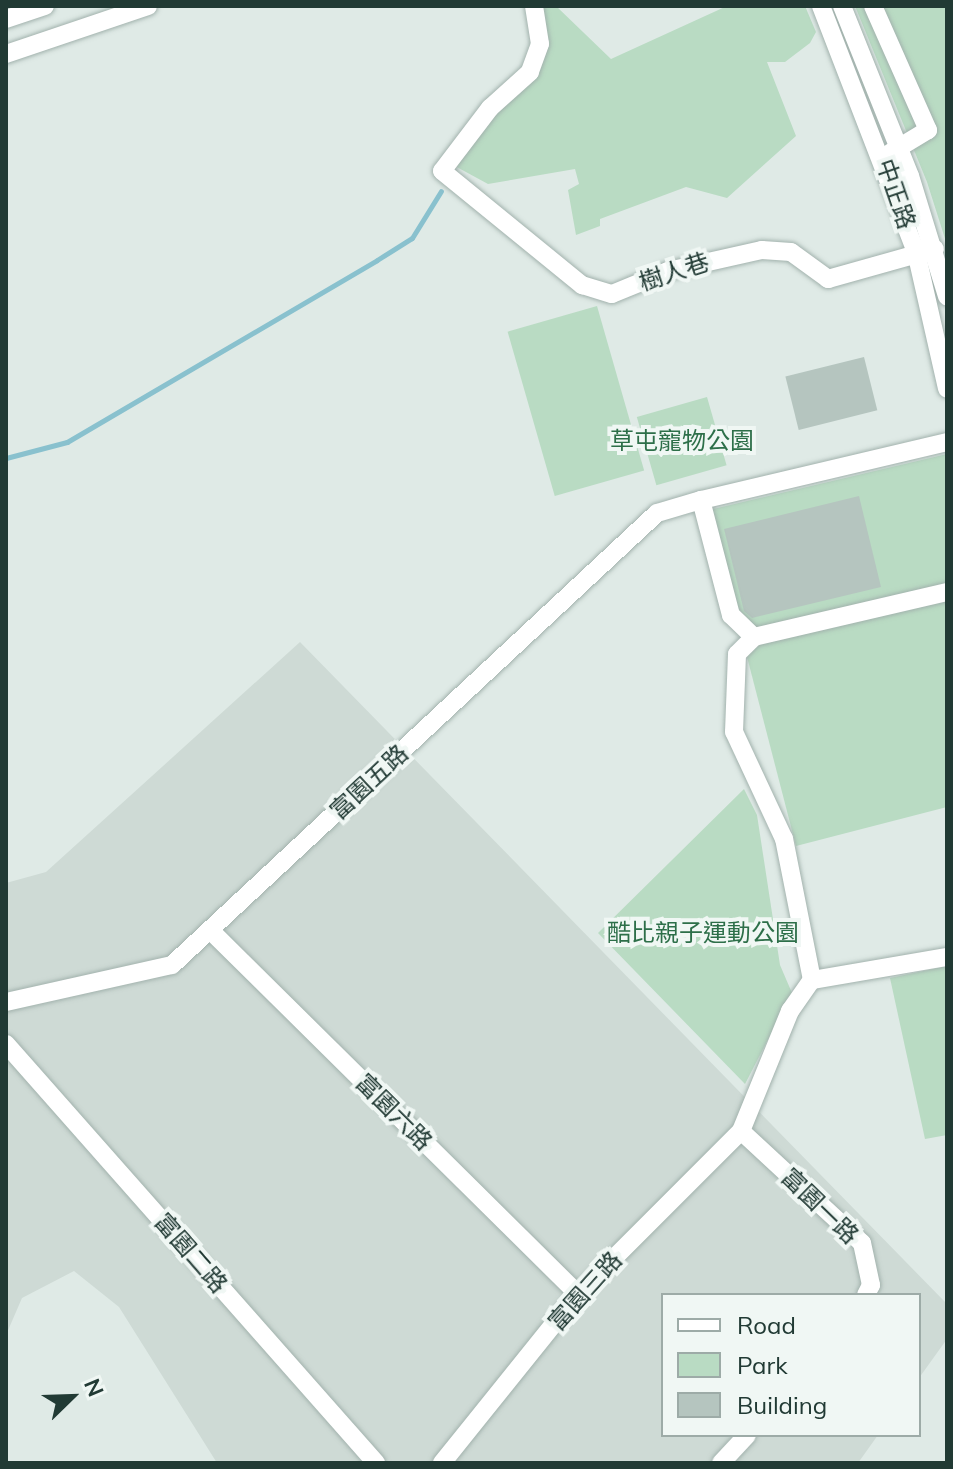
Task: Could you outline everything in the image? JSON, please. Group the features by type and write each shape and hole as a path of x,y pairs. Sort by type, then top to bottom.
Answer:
{"street":[{"path":"6,19 45,6"},
{"path":"6,54 148,6"},
{"name":"樹人巷","path":"534,6 540,44 530,72 490,108 442,171 582,285 612,294 668,271 762,250 791,252 828,279 935,249"},
{"name":"中正路","path":"821,6 935,249 947,296"},
{"name":"中正路","path":"842,6 892,152 947,389"},
{"path":"873,6 928,130 892,152"},
{"name":"富園五路","path":"6,1002 172,965 657,513 947,442"},
{"path":"701,500 731,615 754,637"},
{"path":"812,980 784,839 734,732 737,654 754,637 947,592"},
{"name":"富園六路","path":"210,930 578,1294"},
{"path":"741,1131 790,1011 812,980 947,957"},
{"name":"富園二路","path":"6,1044 376,1463"},
{"name":"富園三路","path":"442,1463 578,1294 741,1131"},
{"name":"富園一路","path":"741,1131 862,1243 871,1285 867,1293"},
{"path":"721,1463 745,1437"}],"shaded area":[{"path":"300,642 947,1304 947,1339 921,1375 921,1293 661,1293 661,1437 877,1437 858,1463 217,1463 119,1307 74,1271 22,1298 6,1335 6,883 46,872"}],"green space":[{"path":"535,6 556,6 611,59 727,6 805,6 816,32 810,43 785,62 767,62 796,136 727,198 686,187 600,219 600,226 576,235 568,190 579,184 575,169 488,184 453,165 529,66"},
{"path":"855,6 947,6 947,245 927,182"},
{"path":"597,306 644,470 555,496 508,332"},
{"name":"草屯寵物公園","path":"707,397 727,465 656,485 637,417"},
{"path":"947,454 947,807 796,846 709,510"},
{"name":"酷比親子運動公園","path":"744,789 757,815 780,965 792,993 745,1084 598,933"},
{"path":"947,966 947,1135 925,1139 890,978"}],"building":[{"path":"864,357 877,410 799,430 785,377"},
{"path":"859,496 881,587 752,618 744,611 724,529"}],"waterway":[{"path":"6,458 67,442 377,260 412,238 441,191"}]}
